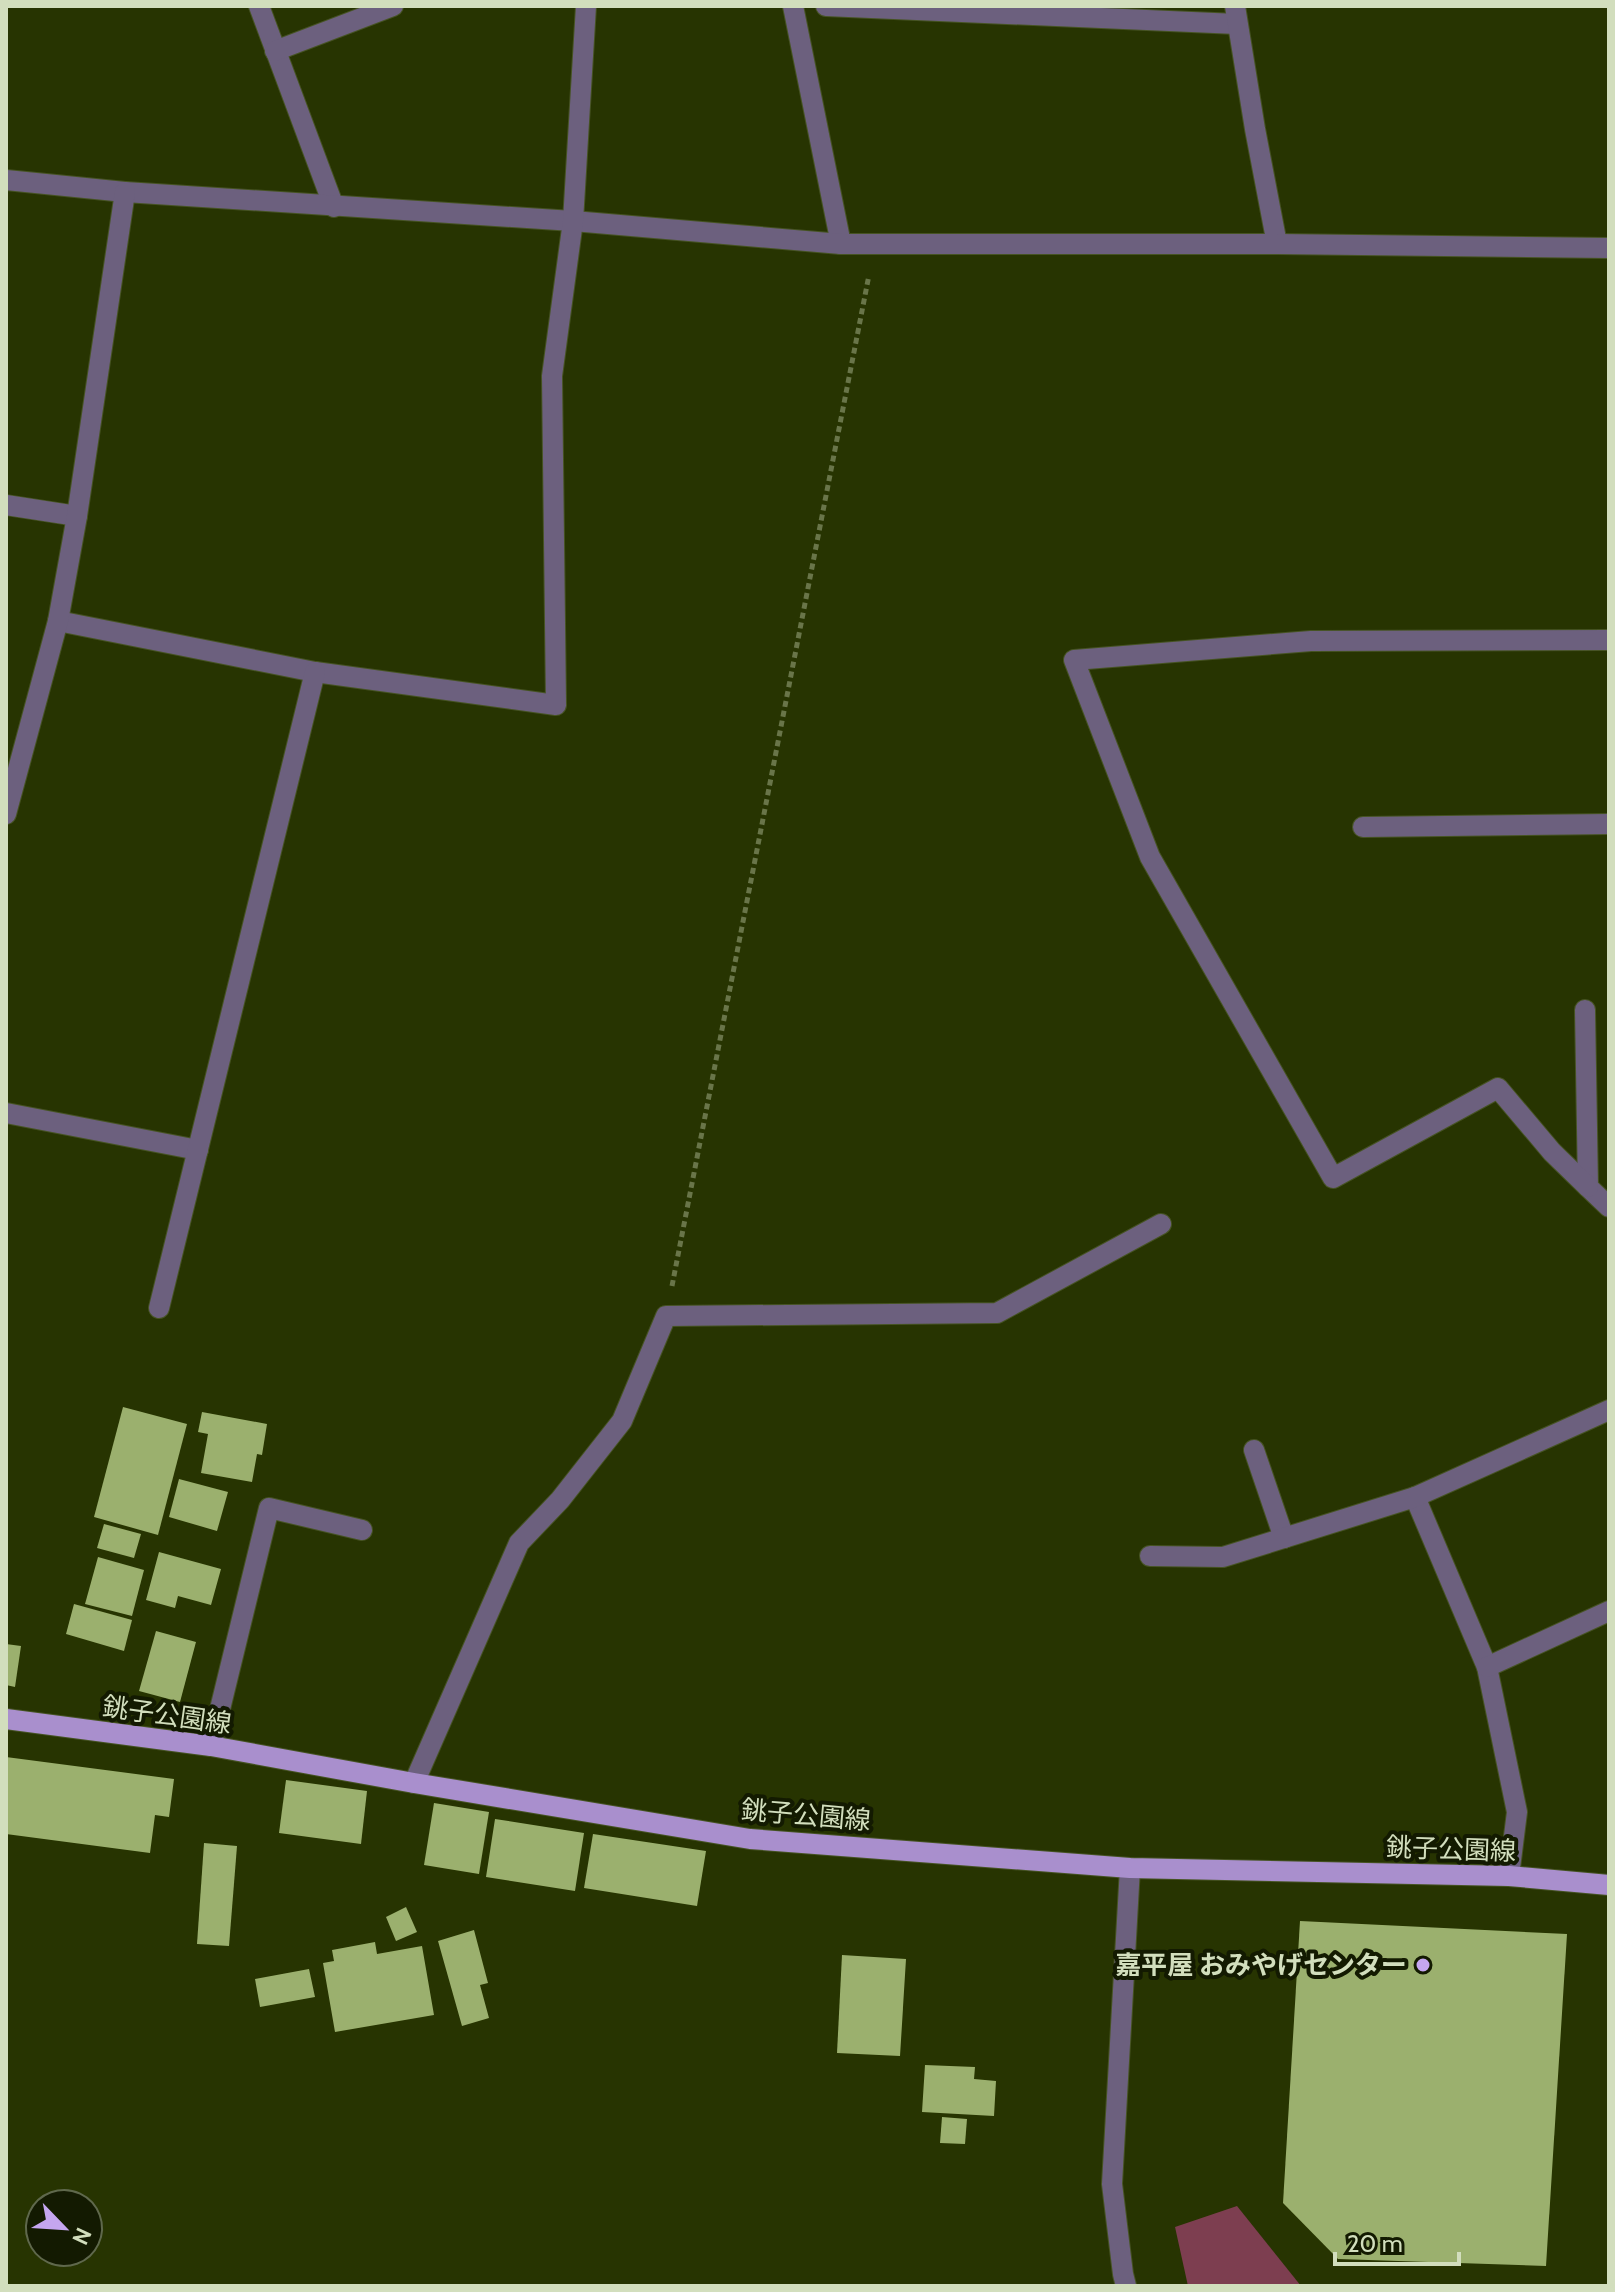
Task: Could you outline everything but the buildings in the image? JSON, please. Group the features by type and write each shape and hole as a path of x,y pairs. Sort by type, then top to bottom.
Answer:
{"main road":[{"name":"銚子公園線","path":"6,1719 211,1746 750,1839 1130,1868 1509,1876 1609,1885"}],"street":[{"path":"259,6 334,207"},
{"path":"275,51 393,6"},
{"path":"58,621 315,672 556,705 552,376 573,221 586,6"},
{"path":"793,6 841,244"},
{"path":"826,6 1236,15 1277,244"},
{"path":"6,180 125,192 573,221 841,244 1609,248"},
{"path":"6,814 58,621 77,516 125,192"},
{"path":"6,505 77,516"},
{"path":"1609,640 1311,641 1074,660 1150,857 1333,1178 1498,1088 1552,1152 1609,1207"},
{"path":"159,1308 315,672"},
{"path":"1363,827 1609,824"},
{"path":"1585,1010 1588,1187"},
{"path":"6,1113 198,1150"},
{"path":"414,1783 519,1543 560,1500 622,1421 666,1316 997,1313 1161,1224"},
{"path":"1150,1556 1223,1557 1415,1497 1609,1410"},
{"path":"1254,1450 1284,1538"},
{"path":"1415,1497 1487,1667 1517,1812 1509,1876"},
{"path":"211,1746 269,1508 362,1530"},
{"path":"1487,1667 1609,1611"},
{"path":"1126,2286 1112,2184 1130,1868"}],"path":[{"path":"666,1316 876,243"}],"shaded area":[{"path":"1237,2206 1301,2286 1188,2286 1175,2227"}],"place":[{"name":"嘉平屋 おみやげセンター","path":"1423,1965"}]}
